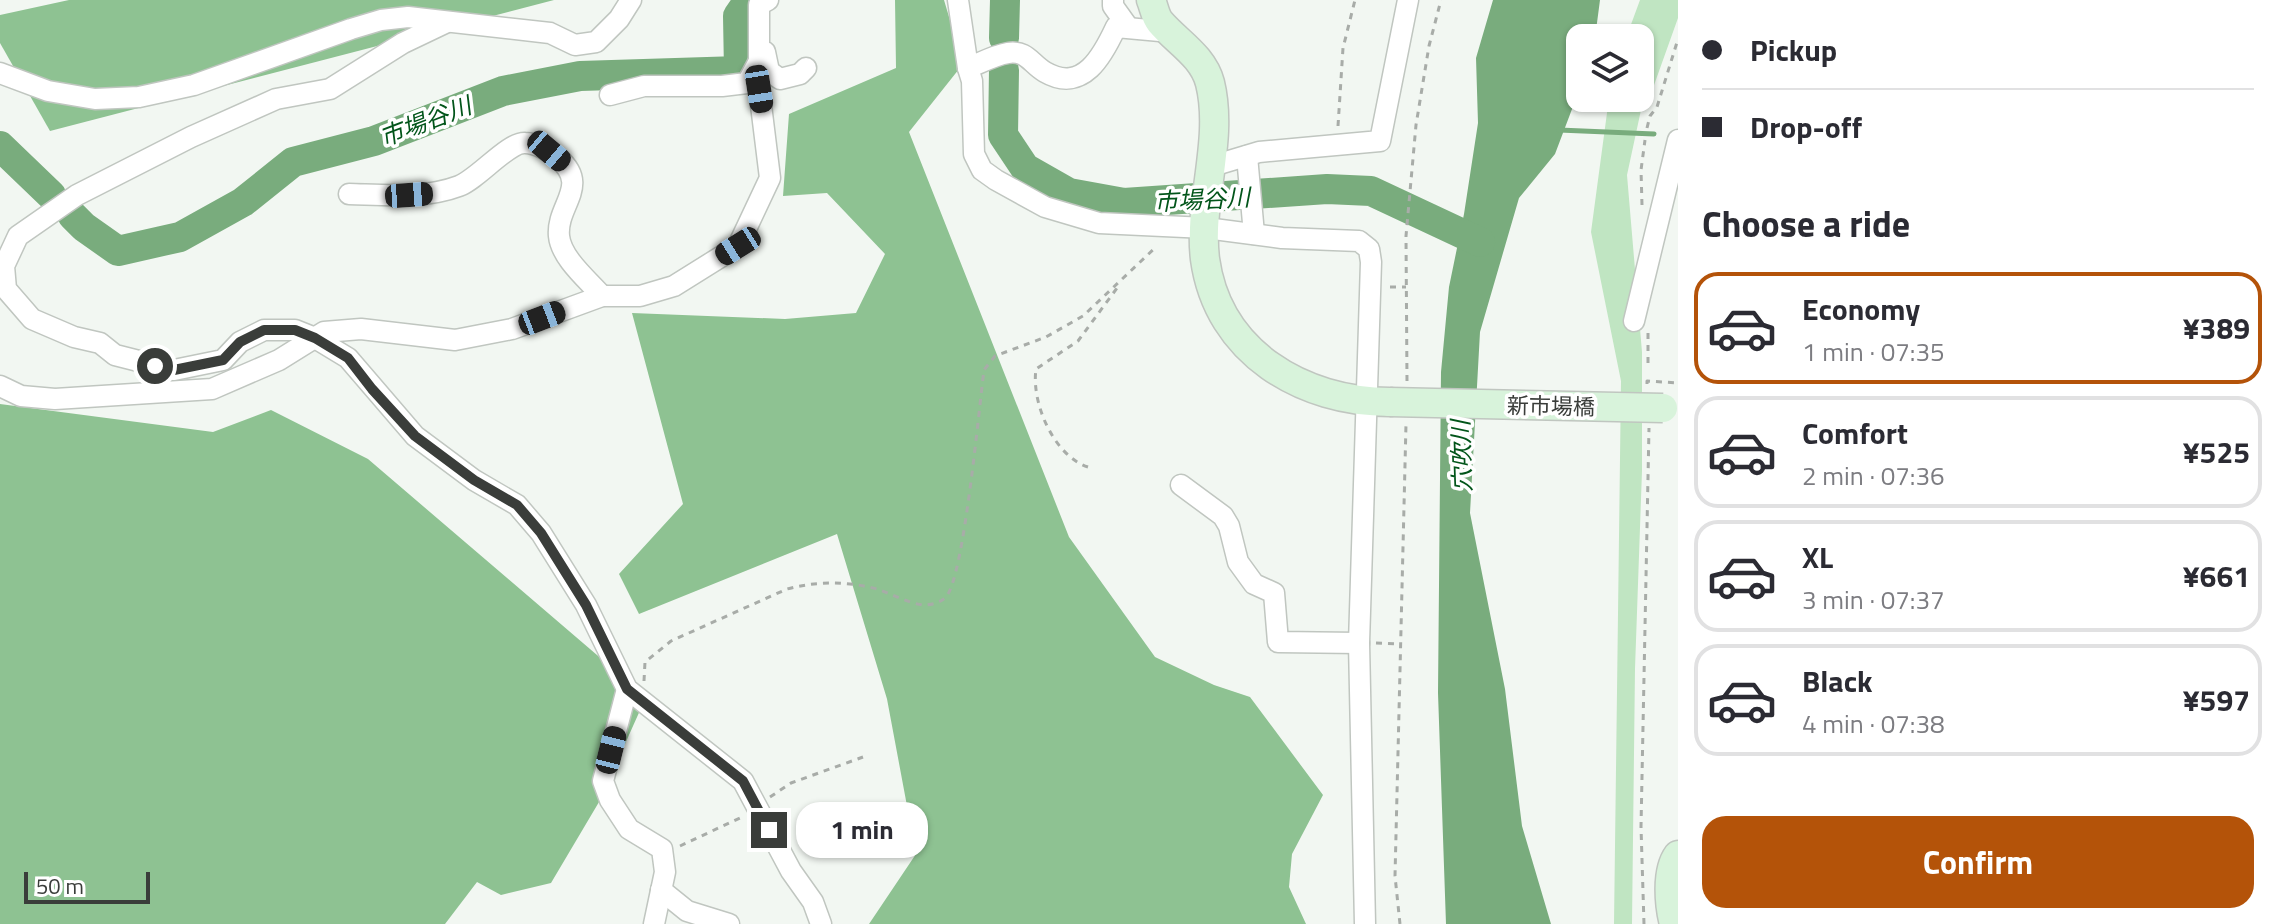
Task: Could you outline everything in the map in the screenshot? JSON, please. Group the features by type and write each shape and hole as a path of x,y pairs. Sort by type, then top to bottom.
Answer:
{"main road":[{"name":"新市場橋","path":"1151,0 1158,20 1199,62 1209,81 1214,111 1205,259 1216,297 1234,332 1260,359 1297,383 1331,397 1392,403 1670,409"},
{"path":"1674,924 1671,879 1674,860 1678,855"}],"street":[{"path":"0,73 64,94 95,99 139,97 194,85 381,20 408,17 550,33 575,45 596,42 619,19 631,0"},
{"path":"0,386 21,396 55,399 212,389 279,360 324,332 361,329 455,340 512,329 602,296 640,296 674,286 738,246 770,178 759,89 759,5 768,0"},
{"path":"958,0 972,81 974,154 982,170 1045,207 1099,223 1170,226 1206,223 1254,227 1282,238 1359,241 1369,249 1392,403 1365,643 1365,924"},
{"path":"1113,0 1113,6 1128,27"},
{"path":"1209,173 1248,163 1259,152 1380,141 1408,0"},
{"path":"447,22 403,43 330,89 276,99 191,137 77,195 18,236 4,266 6,289 32,319 74,337 100,343 115,355 174,370 223,360 240,342 264,330 295,330 348,358 415,436 474,480 517,505 541,533 586,605 627,689 743,781 791,871 813,902 821,924"},
{"path":"759,25 769,71 780,79 800,74 806,68"},
{"path":"968,68 1009,52 1027,56 1043,71 1060,78 1083,74 1102,57 1116,27 1171,32"},
{"path":"610,95 644,86 747,83 759,61"},
{"path":"1634,321 1678,140"},
{"path":"349,194 391,196 448,190 464,185 515,145 525,142 549,151 565,164 573,179 572,194 561,217 559,237 564,251 602,296"},
{"path":"1248,163 1254,227"},
{"path":"1181,485 1223,516 1229,526 1238,562 1254,584 1274,593 1278,642 1365,643"},
{"path":"627,689 603,781 610,800 629,829 662,849 665,872 654,924"},
{"path":"661,890 687,911 729,924"}],"path":[{"path":"1336,145 1343,48 1355,0"},
{"path":"1400,924 1395,876 1400,644 1392,403 1416,125 1429,46 1441,0"},
{"path":"1647,128 1650,116 1657,107 1678,39"},
{"path":"643,703 645,662 671,641 787,589 838,582 875,589 921,605 934,605 946,597 956,570 961,541 984,370 995,356 1046,337 1083,316 1164,238 1170,226"},
{"path":"1088,467 1077,464 1063,453 1048,429 1034,381 1036,369 1078,341 1127,274"},
{"path":"1647,381 1678,383"},
{"path":"1644,924 1641,827 1649,434"},
{"path":"1365,643 1400,644"},
{"path":"663,854 758,807 791,783 863,757"}],"shaded area":[{"path":"69,0 554,0 50,131 0,43 0,15"},
{"path":"895,0 944,0 963,64 909,132 1069,537 1155,657 1214,685 1250,697 1323,795 1292,854 1289,887 1306,924 869,924 916,854 887,699 837,534 639,614 619,574 683,504 632,313 785,319 856,313 885,254 827,193 783,196 789,114 896,68"},
{"path":"1640,0 1678,0 1678,18 1654,85 1654,24 1631,24"},
{"path":"1607,112 1641,112 1627,175 1642,352 1632,924 1614,924 1621,381 1591,232"},
{"path":"0,404 213,432 271,410 368,459 646,697 599,802 551,883 501,895 477,882 445,924 0,924"}],"water":[{"name":"穴吹川","path":"1493,0 1600,0 1597,24 1566,24 1566,112 1571,112 1555,154 1519,198 1480,332 1470,513 1505,689 1522,826 1551,924 1446,924 1438,693 1441,372 1449,287 1478,123 1476,58"}],"waterway":[{"name":"市場谷川","path":"73,216 118,251 180,237 243,202 293,162 374,141 503,91 580,76 739,71 738,16 749,0"},
{"name":"市場谷川","path":"1004,38 1005,0"},
{"name":"市場谷川","path":"1004,70 1003,135 1025,168 1069,193 1124,203 1327,189 1371,191 1480,242"},
{"path":"1559,130 1654,134"},
{"name":"市場谷川","path":"0,146 51,195"}],"route":[{"path":"155,366 174,370 223,360 240,342 264,330 295,330 348,358 415,436 474,480 517,505 541,533 586,605 627,689 743,781 769,830"}]}
